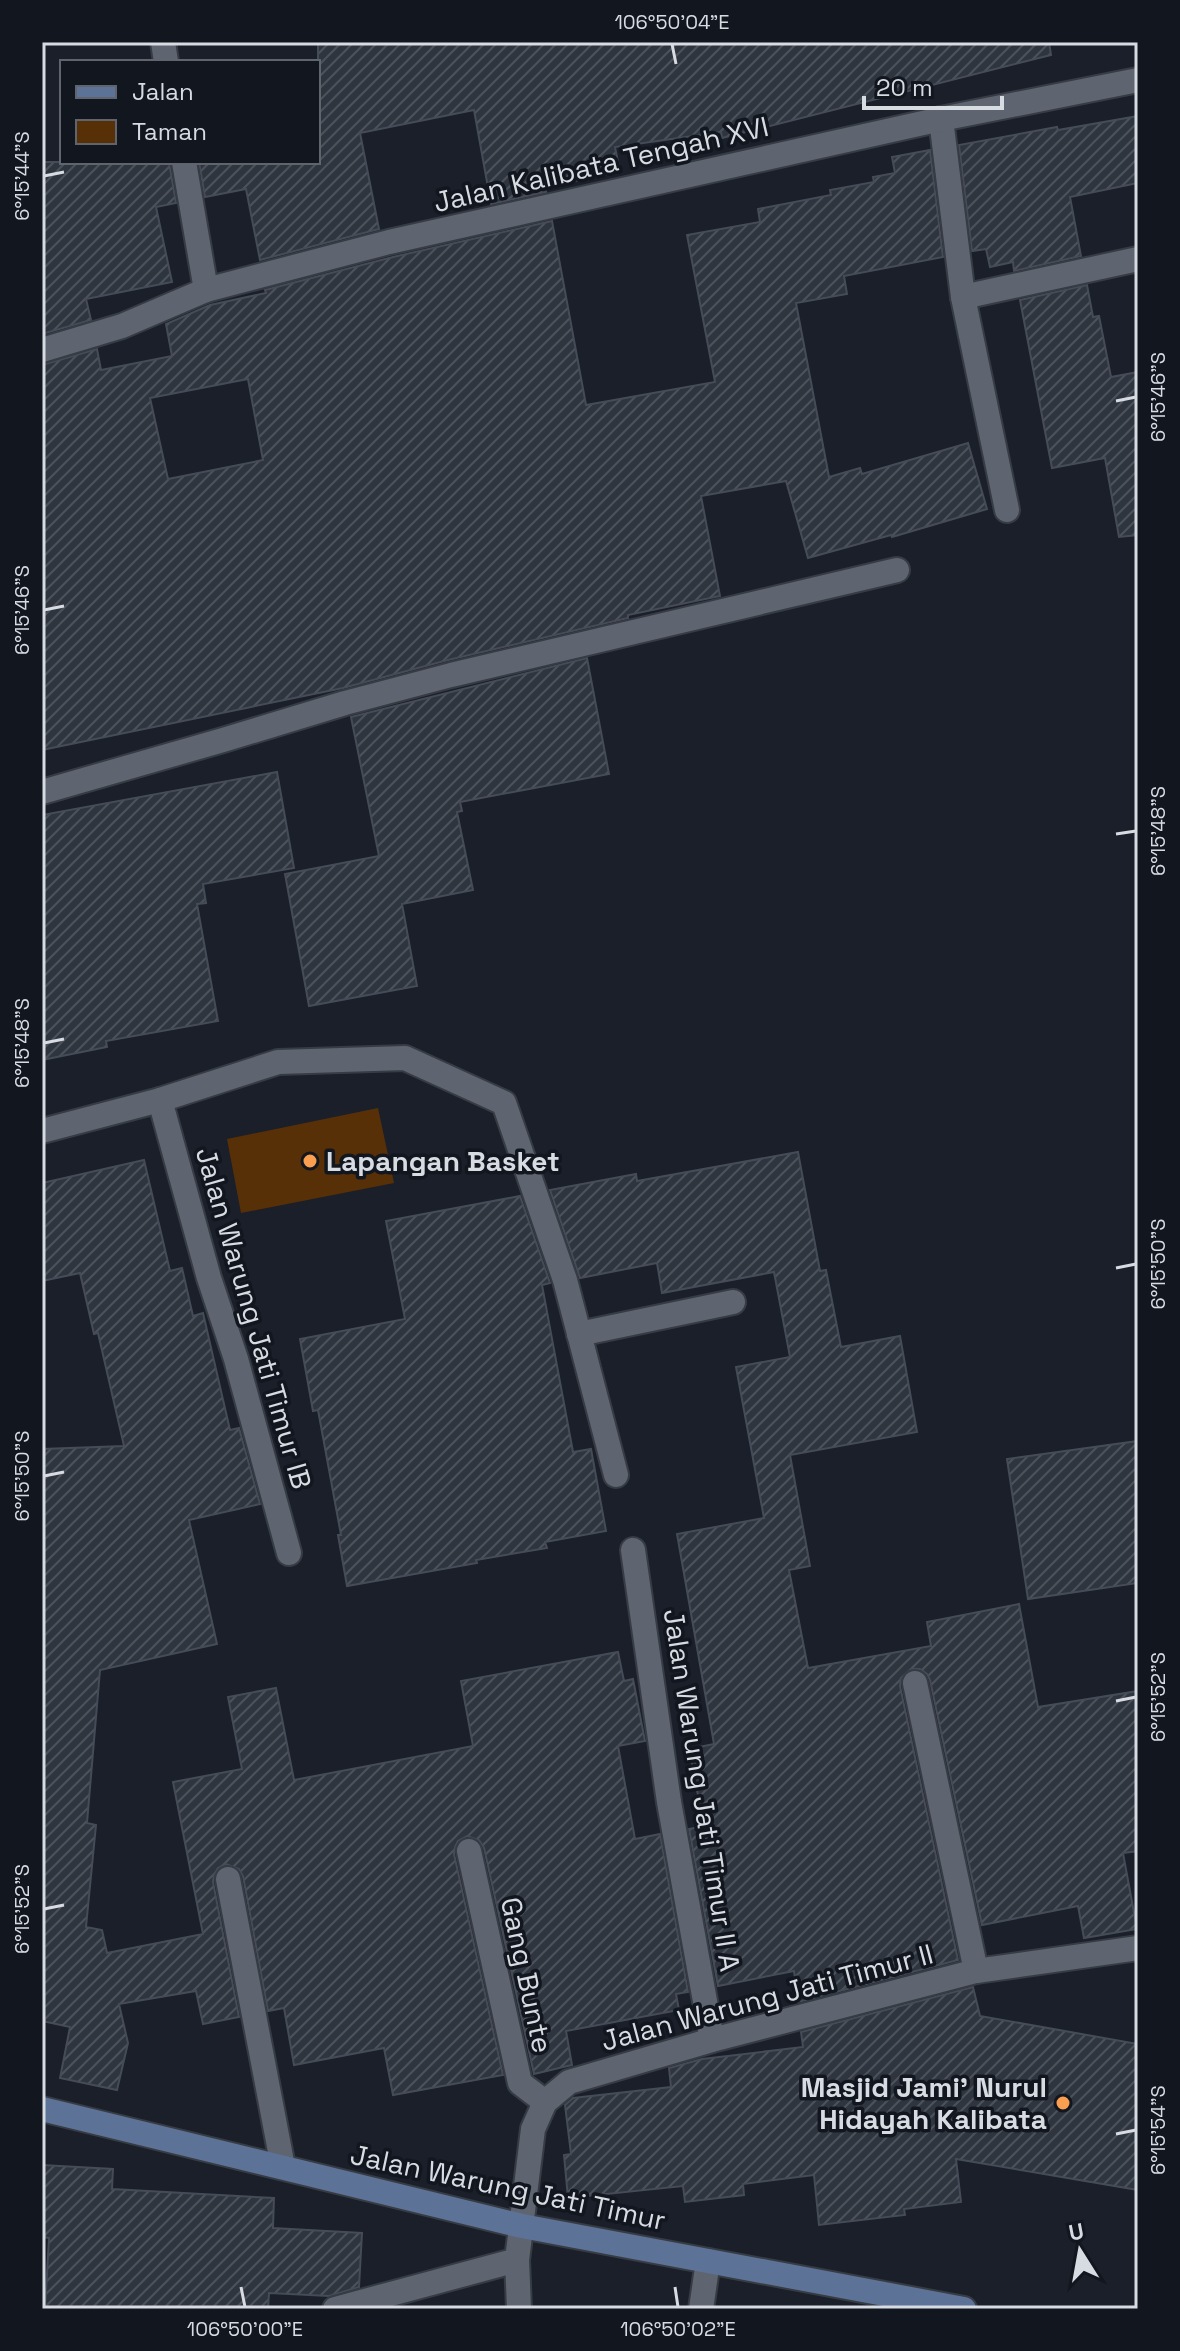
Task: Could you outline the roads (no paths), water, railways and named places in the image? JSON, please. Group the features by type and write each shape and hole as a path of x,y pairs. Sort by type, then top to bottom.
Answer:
{"main road":[{"name":"Jalan Warung Jati Timur","path":"42,2109 522,2226 964,2309"}],"street":[{"name":"Jalan Kalibata Tengah XVI","path":"42,350 122,326 206,290 389,242 941,119 1138,80"},
{"path":"941,119 963,297 1007,510"},
{"path":"184,164 206,290"},
{"path":"963,297 1138,259"},
{"path":"42,792 451,675 897,570"},
{"path":"42,1131 160,1100 278,1062 405,1058 504,1103 565,1280 616,1475"},
{"name":"Jalan Warung Jati Timur IB","path":"160,1100 289,1553"},
{"path":"579,1334 733,1302"},
{"name":"Jalan Warung Jati Timur II A","path":"633,1550 669,1802 712,2040"},
{"path":"915,1683 976,1971"},
{"name":"Gang Bunte","path":"469,1851 520,2083 545,2102"},
{"path":"228,1879 283,2167"},
{"name":"Jalan Warung Jati Timur II","path":"545,2102 569,2082 712,2040 976,1971 1138,1948"},
{"path":"519,2309 517,2260 533,2129 545,2102"},
{"path":"335,2309 517,2260"},
{"path":"701,2309 708,2261"}],"place":[{"name":"Lapangan Basket","path":"310,1161"},
{"name":"Masjid Jami' Nurul Hidayah Kalibata","path":"1063,2103"}]}
